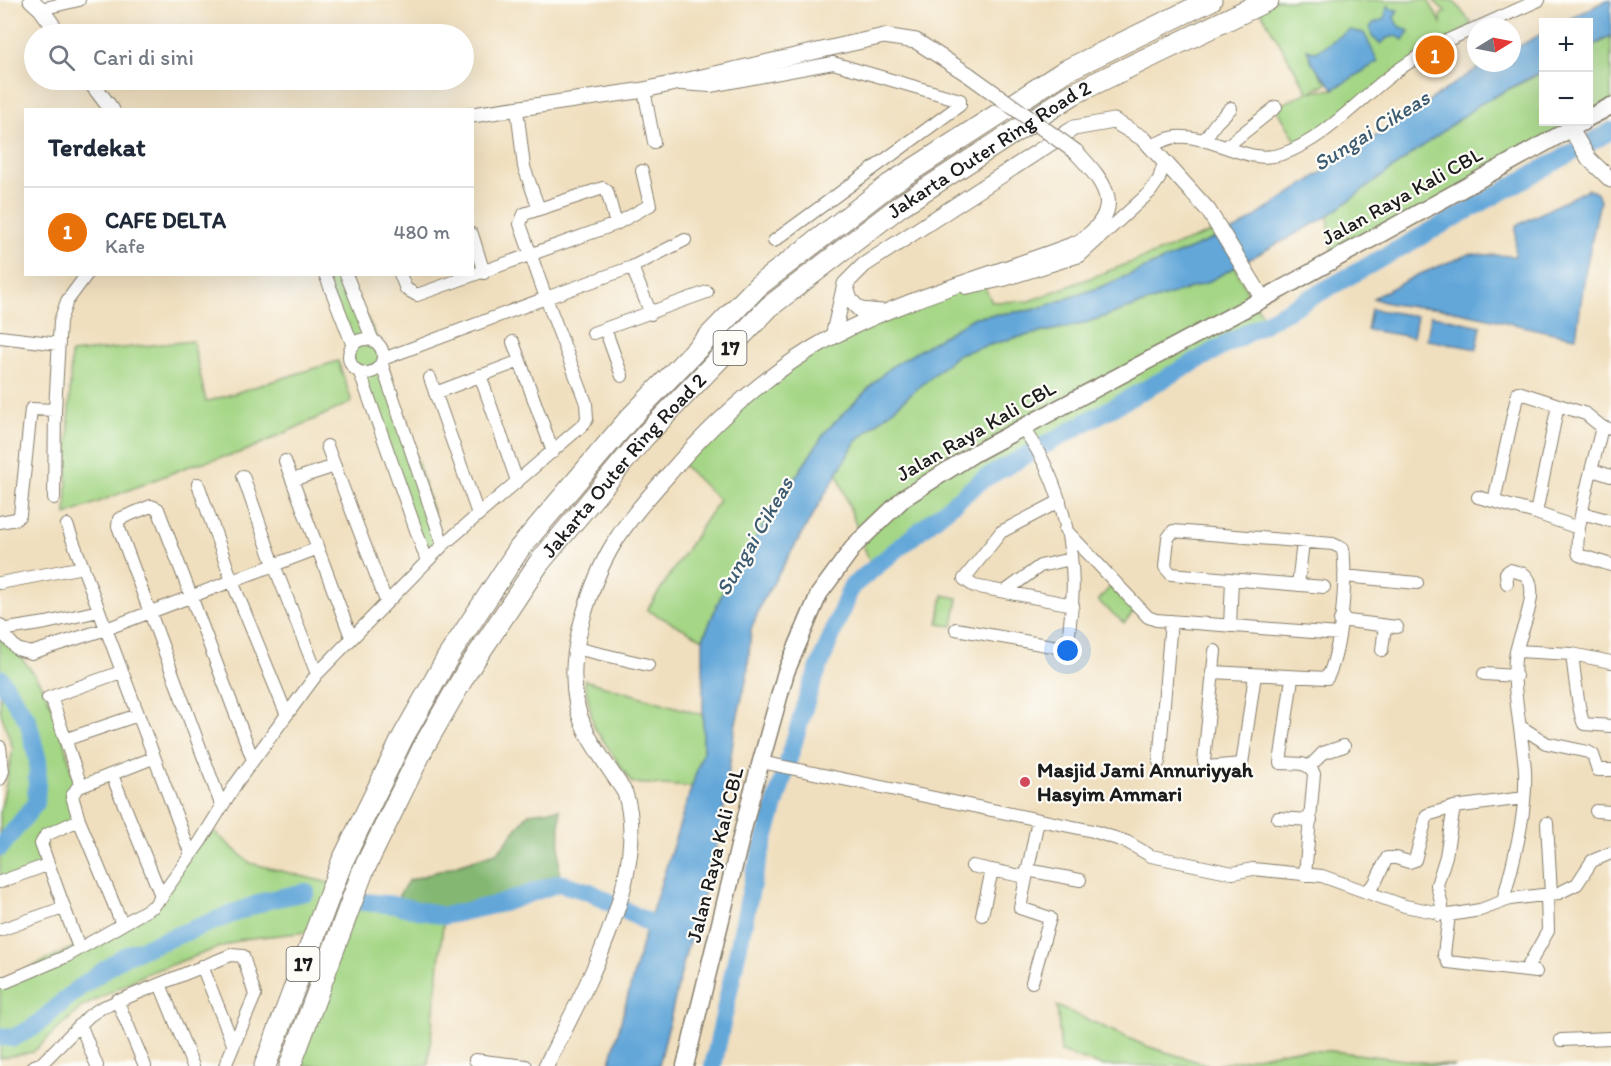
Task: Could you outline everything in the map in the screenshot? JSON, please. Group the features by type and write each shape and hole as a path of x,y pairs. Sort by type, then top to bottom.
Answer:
{"highway":[{"name":"Jakarta Outer Ring Road 2","path":"265,1066 342,862 402,737 442,666 519,549 630,418 758,286 889,185 1065,71 1211,0"},
{"name":"Jakarta Outer Ring Road 2","path":"290,1066 363,872 430,736 467,671 539,563 643,438 769,307 900,206 1073,94 1268,0"}],"main road":[{"path":"1593,115 1611,106"},
{"name":"Jalan Raya Kali CBL","path":"685,1066 779,694 819,594 844,559 904,498 975,453 1028,435 1263,299 1574,126"}],"street":[{"path":"36,5 79,0"},
{"path":"1500,18 1539,0"},
{"path":"36,5 50,24"},
{"path":"1150,146 1174,137 1204,140 1256,157 1285,153 1335,121 1388,78 1441,44 1467,33"},
{"path":"474,115 644,90 867,37 884,36 916,41 969,75 1077,152 1101,179 1107,195 1107,208 1093,233 1080,242 889,311 833,337 790,362 727,413 697,441 625,525 594,578 575,648 572,678 582,722 625,793 629,805 630,829 626,873 610,931 583,993 546,1066"},
{"path":"672,83 710,86 833,63 960,100 960,105 774,241"},
{"path":"97,90 110,108"},
{"path":"644,90 654,142"},
{"path":"1227,146 1276,107"},
{"path":"1204,140 1231,108"},
{"path":"517,109 524,167 539,208"},
{"path":"833,337 844,284 864,265 1074,128 1114,121 1144,139 1208,210 1263,299"},
{"path":"1576,126 1580,144 1589,159 1611,180"},
{"path":"924,297 1004,280 1080,255 1150,192 1159,178 1164,163"},
{"path":"401,276 406,290 417,295 616,224 650,205 642,171"},
{"path":"0,982 37,969 78,948 149,910 162,898 253,760 317,674 443,545 569,440 587,419 586,404 530,256 519,220 524,214 539,208 603,188 607,191 616,224"},
{"path":"474,240 484,273"},
{"path":"360,372 376,370 382,362 632,267 685,240"},
{"path":"632,267 651,314"},
{"path":"54,498 55,410 63,310 85,276"},
{"path":"326,276 352,346 350,359 353,367 360,372 427,561"},
{"path":"347,276 374,341 381,348 382,362 443,545"},
{"path":"844,284 850,300 860,310 889,311"},
{"path":"622,376 599,331 707,292"},
{"path":"0,337 59,345"},
{"path":"352,346 362,340 374,341"},
{"path":"513,342 553,452"},
{"path":"435,393 520,361"},
{"path":"480,375 517,481"},
{"path":"430,378 478,514"},
{"path":"1494,501 1515,394 1527,393 1586,414 1607,428 1592,470 1578,528 1576,549 1579,555 1611,565"},
{"path":"1536,513 1558,405"},
{"path":"0,522 16,519 20,515 31,409 55,410"},
{"path":"956,629 1063,648 1067,644 1073,606 1071,559 1060,501 1028,435"},
{"path":"327,446 386,601"},
{"path":"285,461 316,549 351,637"},
{"path":"292,480 335,466"},
{"path":"1592,470 1611,476"},
{"path":"243,476 274,565 317,674"},
{"path":"198,484 232,580 286,713"},
{"path":"1478,497 1536,513 1578,528"},
{"path":"1060,501 1001,532 965,576 965,582 974,586 1073,606"},
{"path":"222,807 118,524 121,518 130,513 151,506 158,509 189,596 253,760"},
{"path":"1582,513 1611,521"},
{"path":"67,525 191,855"},
{"path":"1065,529 1148,616 1156,621 1339,634"},
{"path":"1212,672 1292,678 1327,678 1332,667 1339,634 1345,560 1343,549 1339,546 1303,542 1173,531 1168,538 1165,567 1167,573 1324,587"},
{"path":"1298,585 1303,542"},
{"path":"99,611 1,628 17,649 27,654 106,629 316,549"},
{"path":"1007,591 1040,566 1071,559"},
{"path":"0,583 83,567"},
{"path":"1503,901 1516,850 1524,798 1516,651 1527,618 1530,582 1524,574 1510,570 1506,573 1507,583"},
{"path":"1344,576 1417,583"},
{"path":"1230,626 1233,580"},
{"path":"1340,620 1391,626 1382,650"},
{"path":"1159,762 1171,621"},
{"path":"575,648 648,665"},
{"path":"1215,651 1204,765 1209,767 1242,764 1255,675"},
{"path":"1516,651 1572,654 1611,662"},
{"path":"1572,654 1575,681 1581,703 1580,717 1584,724 1611,726"},
{"path":"81,786 68,739 50,698 121,672"},
{"path":"1484,674 1516,676"},
{"path":"1292,678 1280,763 1310,766"},
{"path":"68,739 138,715"},
{"path":"1521,727 1546,742 1588,752 1593,755 1598,770 1611,770"},
{"path":"1310,766 1319,755 1344,746"},
{"path":"0,747 3,771 0,779"},
{"path":"122,924 78,820 72,796 74,790 81,786 153,758"},
{"path":"761,762 1093,831 1127,842 1151,856 1213,869 1233,873 1253,869 1333,879 1405,906 1444,915 1480,910 1503,901 1549,895 1577,884 1592,861 1611,853"},
{"path":"1305,875 1314,774 1310,766"},
{"path":"112,775 162,898"},
{"path":"1366,892 1375,883 1387,858 1409,862 1415,860 1427,815 1454,807 1524,798"},
{"path":"1454,807 1446,856 1437,885 1444,915 1444,954 1448,962 1531,971 1548,930 1548,823"},
{"path":"1596,811 1611,812"},
{"path":"1278,818 1311,820"},
{"path":"78,820 42,838 41,846 78,948"},
{"path":"1032,982 1050,918 1020,908 1038,820"},
{"path":"0,882 47,865"},
{"path":"972,866 1080,880"},
{"path":"982,915 992,870"},
{"path":"0,930 63,908"},
{"path":"40,1065 89,1016 117,1000 231,955 243,956 255,995 232,1044 225,1066"},
{"path":"202,966 232,1044"},
{"path":"160,984 193,1066"},
{"path":"117,1000 145,1066"},
{"path":"81,1026 97,1066"},
{"path":"1561,1041 1611,1038"},
{"path":"476,1060 526,1066"}],"green space":[{"path":"1268,0 1428,0 1441,23 1441,14 1446,12 1433,0 1453,0 1467,18 1467,28 1299,146 1276,107 1308,92 1257,5","holes":["1349,30 1334,89 1310,92 1329,82 1322,78 1308,49 1316,52"]},
{"path":"1611,37 1611,109 1593,118 1593,46"},
{"path":"1539,74 1539,126 1580,126 1333,260 1328,216 1480,104"},
{"path":"1217,230 1220,236 1098,288 1033,310 975,317 826,432 728,579 703,639 647,610 719,500 679,461 779,370 924,297 983,284 992,302 1029,301"},
{"path":"1235,267 1250,297 1267,321 997,470 930,512 871,566 837,473 856,441 958,354 1014,338 1079,325 1206,283"},
{"path":"325,276 346,276 382,348 443,545 427,561 356,370 351,363 350,350"},
{"path":"193,341 206,402 338,361 352,402 243,452 192,465 66,515 71,353"},
{"path":"1110,587 1135,610 1124,623 1098,601"},
{"path":"943,595 958,598 953,626 938,624"},
{"path":"0,635 33,673 44,689 54,711 68,758 79,820 46,834 47,865 0,883 0,813 13,749 0,711"},
{"path":"584,680 703,715 703,751 692,787 632,783 594,727"},
{"path":"560,809 559,883 503,903 444,916 393,905 408,881 498,852 529,813"},
{"path":"211,829 250,863 333,884 316,931 243,939 145,974 82,1007 33,1052 0,1058 0,982 144,914"},
{"path":"353,901 393,905 444,916 428,1066 290,1066"},
{"path":"1057,1006 1146,1046 1212,1066 1103,1066 1061,1052"},
{"path":"1290,1050 1332,1051 1455,1066 1212,1066"}],"water":[{"path":"1611,0 1611,36 1593,46 1593,18 1572,18"},
{"path":"1388,5 1391,9 1398,10 1394,18 1398,25 1409,31 1403,40 1397,36 1387,38 1381,44 1372,37 1370,28 1373,23 1384,19"},
{"path":"1349,30 1364,33 1378,62 1334,89 1312,63 1307,49 1316,52"},
{"path":"1539,35 1539,73 1480,104 1328,216 1206,283 1078,325 1014,338 958,354 856,441 762,602 751,630 747,677 735,727 721,827 710,875 686,952 659,1066 609,1066 642,943 703,751 703,639 728,579 826,431 889,368 975,317 1033,310 1098,288 1237,229 1472,72 1521,72 1521,45"},
{"path":"1588,189 1597,193 1600,201 1586,268 1576,337 1440,308 1401,305 1373,298 1415,276 1469,254 1515,256 1516,226"},
{"path":"1371,309 1417,316 1413,337 1367,330"},
{"path":"1431,315 1481,326 1477,349 1427,340"}],"waterway":[{"path":"713,1066 754,875 809,692 851,587 982,480 1611,131"},
{"path":"0,678 28,721 38,761 36,803 0,848"},
{"path":"353,901 396,905 444,916 503,903 559,883 590,892 655,926"},
{"path":"0,1037 13,1038 34,1027 75,991 124,956 268,900 306,892"}],"place":[{"name":"CAFE DELTA","path":"1435,55"},
{"name":"Masjid Jami Annuriyyah Hasyim Ammari","path":"1025,782"}],"water label":[{"name":"Sungai Cikeas","path":"1371,130"},
{"name":"Sungai Cikeas","path":"754,536"}]}
